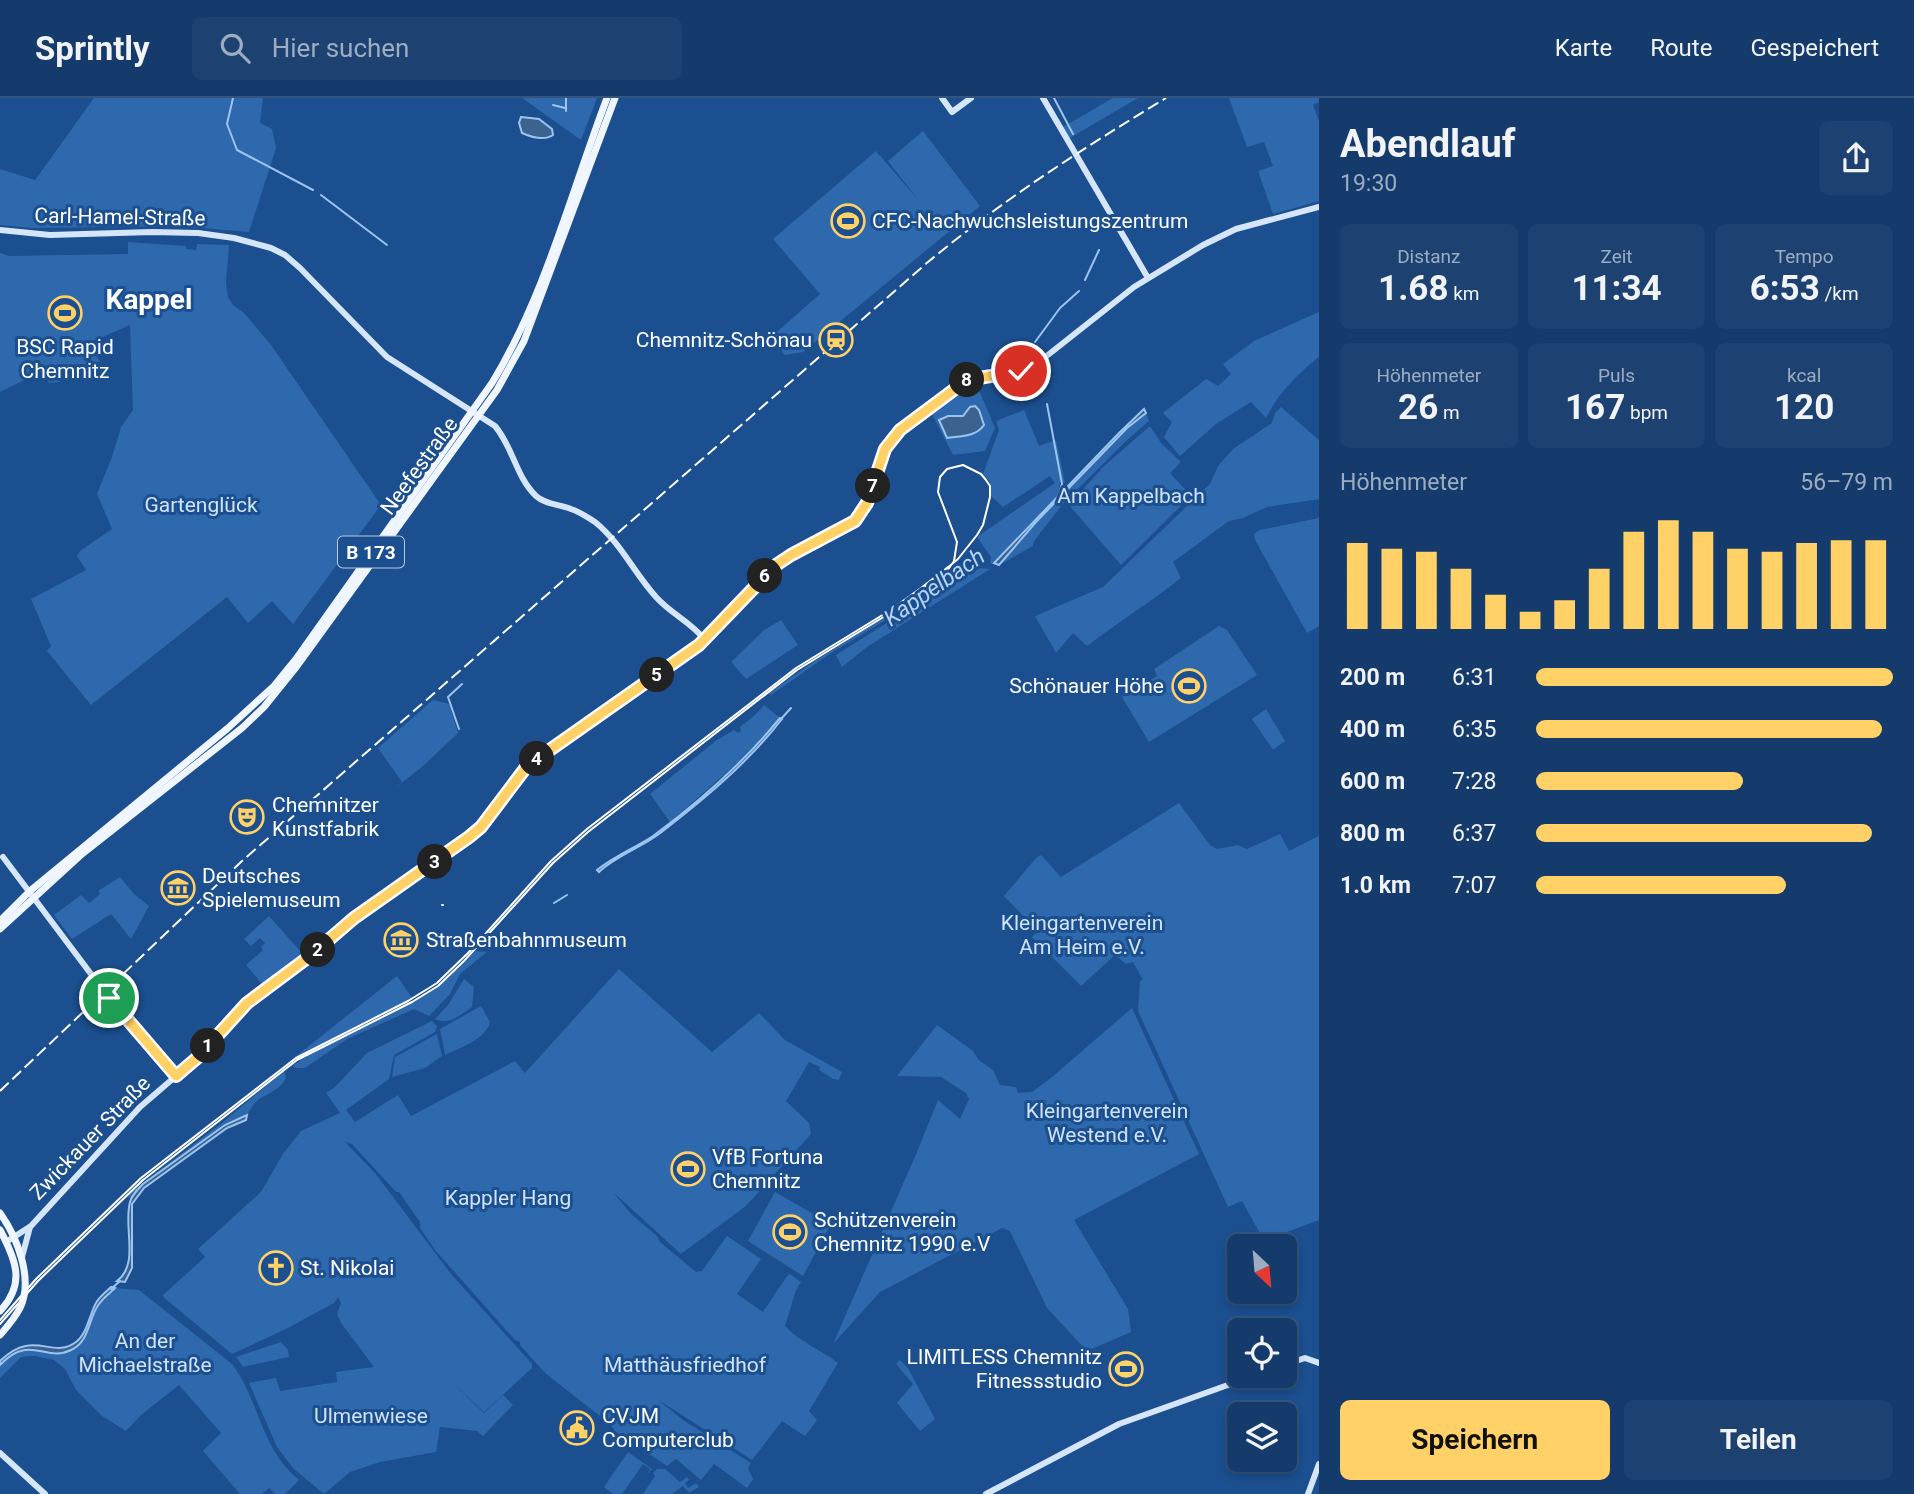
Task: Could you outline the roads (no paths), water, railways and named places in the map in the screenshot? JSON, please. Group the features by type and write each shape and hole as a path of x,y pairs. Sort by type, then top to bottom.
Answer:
{"main road":[{"name":"Neefestraße","path":"0,921 225,743 264,707 307,653 475,413 516,341 607,98"},
{"name":"Neefestraße","path":"475,413 496,390 524,341 615,98"},
{"path":"942,98 952,112 971,98"},
{"path":"1043,98 1148,278"},
{"name":"Zwickauer Straße","path":"6,1242 31,1226 141,1107 197,1058 247,1003 310,956 354,918 469,837 481,827 527,766 705,640 776,565 855,521 867,503 885,449 900,430 967,380 1021,371 1034,366 1112,303 1203,245 1236,229 1319,207"},
{"name":"Carl-Hamel-Straße","path":"0,230 50,235 189,233 234,238 271,248 291,258 387,358 495,426 504,437 517,466 535,495 546,502 577,511 602,529 621,549 655,596 689,623 705,640"},
{"path":"3,857 101,988 176,1076"},
{"name":"Neefestraße","path":"0,929 33,894"},
{"path":"0,1213 14,1238 22,1263"},
{"name":"Zwickauer Straße","path":"0,1335 21,1305 24,1284 22,1263 31,1226"},
{"path":"0,1230 15,1267 17,1281 10,1300 0,1311"},
{"path":"1297,1360 1305,1357 1319,1363"},
{"path":"986,1494 1122,1423 1227,1385"},
{"path":"0,1453 45,1494"},
{"path":"1308,1494 1319,1464"}],"waterway":[{"path":"233,98 227,124 237,150 313,190"},
{"path":"566,98 566,111"},
{"path":"1054,98 1073,134"},
{"path":"553,105 565,108"},
{"path":"321,195 387,245"},
{"path":"1085,280 1099,250"},
{"path":"1035,342 1060,308 1079,291"},
{"path":"1047,404 1062,484 1058,496"},
{"path":"459,729 448,697 462,684"},
{"name":"Kappelbach","path":"781,719 791,708"},
{"name":"Kappelbach","path":"554,903 567,895"},
{"name":"Kappelbach","path":"111,1289 120,1281"}],"tram line":[{"path":"0,1320 36,1279 141,1178 296,1058 408,1001 437,983 468,953 551,861 587,829 796,668 889,611 921,588 952,564 958,559 983,525 990,486 981,474 963,465 947,469 940,477 938,492 957,542 954,561 950,567 942,575 890,613 797,670 588,832 553,863 438,986 297,1060 143,1180 38,1281 0,1324"}],"railway":[{"path":"0,1091 242,861 928,262 985,217 1044,176 1166,98"}],"place":[{"name":"CFC-Nachwuchsleistungszentrum","path":"848,221"},
{"name":"BSC Rapid Chemnitz","path":"65,313"},
{"name":"Chemnitz-Schönau","path":"836,340"},
{"name":"Schönauer Höhe","path":"1189,686"},
{"name":"Chemnitzer Kunstfabrik","path":"247,817"},
{"name":"Deutsches Spielemuseum","path":"178,888"},
{"name":"Straßenbahnmuseum","path":"401,940"},
{"name":"VfB Fortuna Chemnitz","path":"688,1169"},
{"name":"Schützenverein Chemnitz 1990 e.V","path":"790,1232"},
{"name":"St. Nikolai","path":"276,1268"},
{"name":"LIMITLESS Chemnitz Fitnessstudio","path":"1126,1369"},
{"name":"CVJM Computerclub","path":"577,1428"}],"district":[{"name":"Kappel","path":"149,299"}],"park label":[{"name":"Am Kappelbach","path":"1131,496"},
{"name":"Gartenglück","path":"201,505"},
{"name":"Kleingartenverein Am Heim e.V.","path":"1082,935"},
{"name":"Kleingartenverein Westend e.V.","path":"1107,1123"},
{"name":"Kappler Hang","path":"508,1198"},
{"name":"An der Michaelstraße","path":"145,1353"},
{"name":"Matthäusfriedhof","path":"685,1365"},
{"name":"Ulmenwiese","path":"371,1416"}]}
